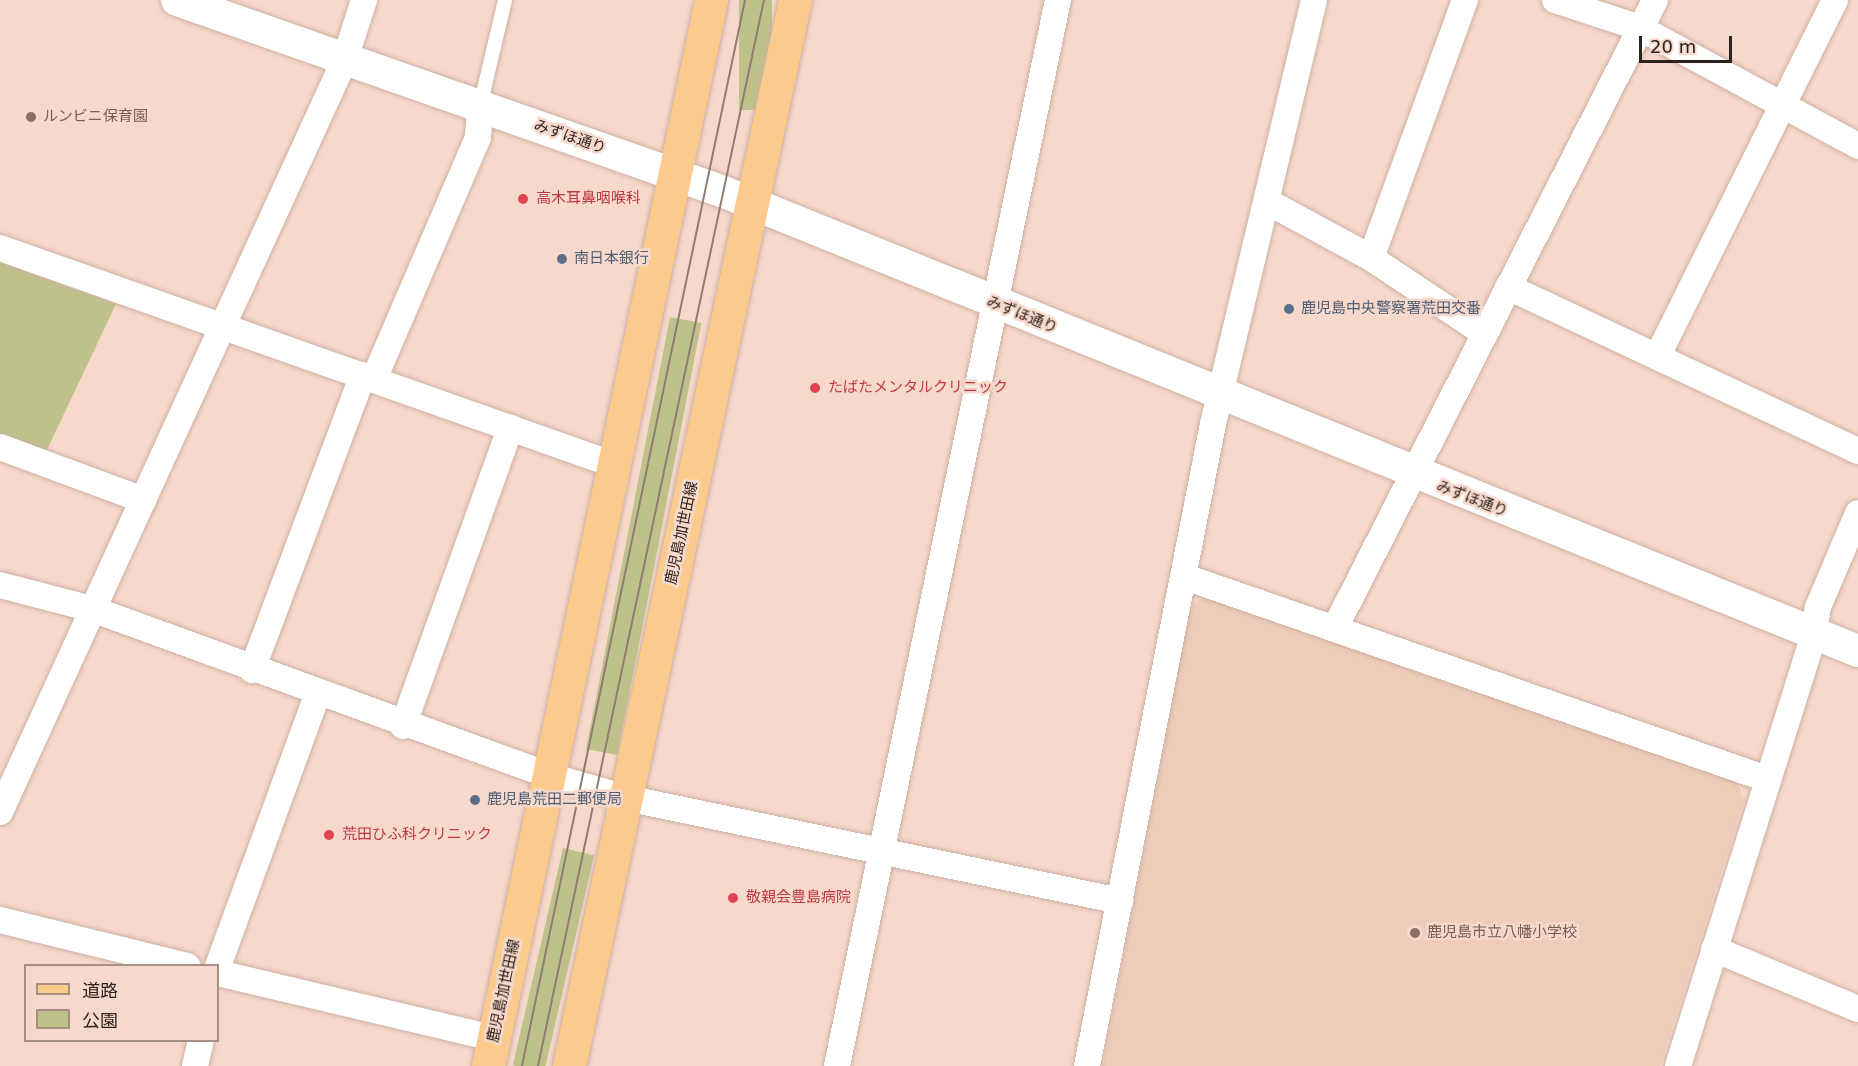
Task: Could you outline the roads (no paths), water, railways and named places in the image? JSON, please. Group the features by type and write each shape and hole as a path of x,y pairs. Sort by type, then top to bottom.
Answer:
{"main road":[{"name":"鹿児島加世田線","path":"491,1052 711,0"},
{"name":"鹿児島加世田線","path":"569,1066 795,0"}],"street":[{"name":"みずほ通り","path":"177,0 675,173 1412,475 1858,651"},
{"path":"0,812 345,59 364,0"},
{"path":"837,1066 1059,0"},
{"path":"1087,1066 1219,396 1268,202 1314,0"},
{"path":"1371,258 1465,0"},
{"path":"1554,0 1640,28 1780,101 1858,146"},
{"path":"1335,628 1655,0"},
{"path":"1658,355 1780,101 1835,0"},
{"path":"252,670 368,377 478,137 480,106"},
{"path":"1268,202 1371,258 1484,333"},
{"path":"0,248 615,465"},
{"path":"1508,287 1658,355 1858,451"},
{"path":"403,726 510,428"},
{"path":"0,447 143,500"},
{"path":"1678,1066 1767,779 1815,634 1818,607 1858,513"},
{"path":"1185,577 1767,779"},
{"path":"0,585 92,609 403,726 550,776 626,798 1120,901"},
{"path":"219,964 317,695"},
{"path":"0,920 179,964"},
{"path":"1714,949 1858,1009"},
{"path":"219,973 491,1052"},
{"path":"195,1066 201,1042"}],"lane":[{"path":"480,106 505,0"}],"tram line":[{"path":"522,1066 745,0"},
{"path":"538,1066 764,0"}],"place":[{"name":"ルンビニ保育園","path":"31,117"},
{"name":"高木耳鼻咽喉科","path":"523,199"},
{"name":"南日本銀行","path":"562,259"},
{"name":"鹿児島中央警察署荒田交番","path":"1289,309"},
{"name":"たばたメンタルクリニック","path":"815,388"},
{"name":"鹿児島荒田二郵便局","path":"475,800"},
{"name":"荒田ひふ科クリニック","path":"329,835"},
{"name":"敬親会豊島病院","path":"733,898"},
{"name":"鹿児島市立八幡小学校","path":"1415,933"}]}
